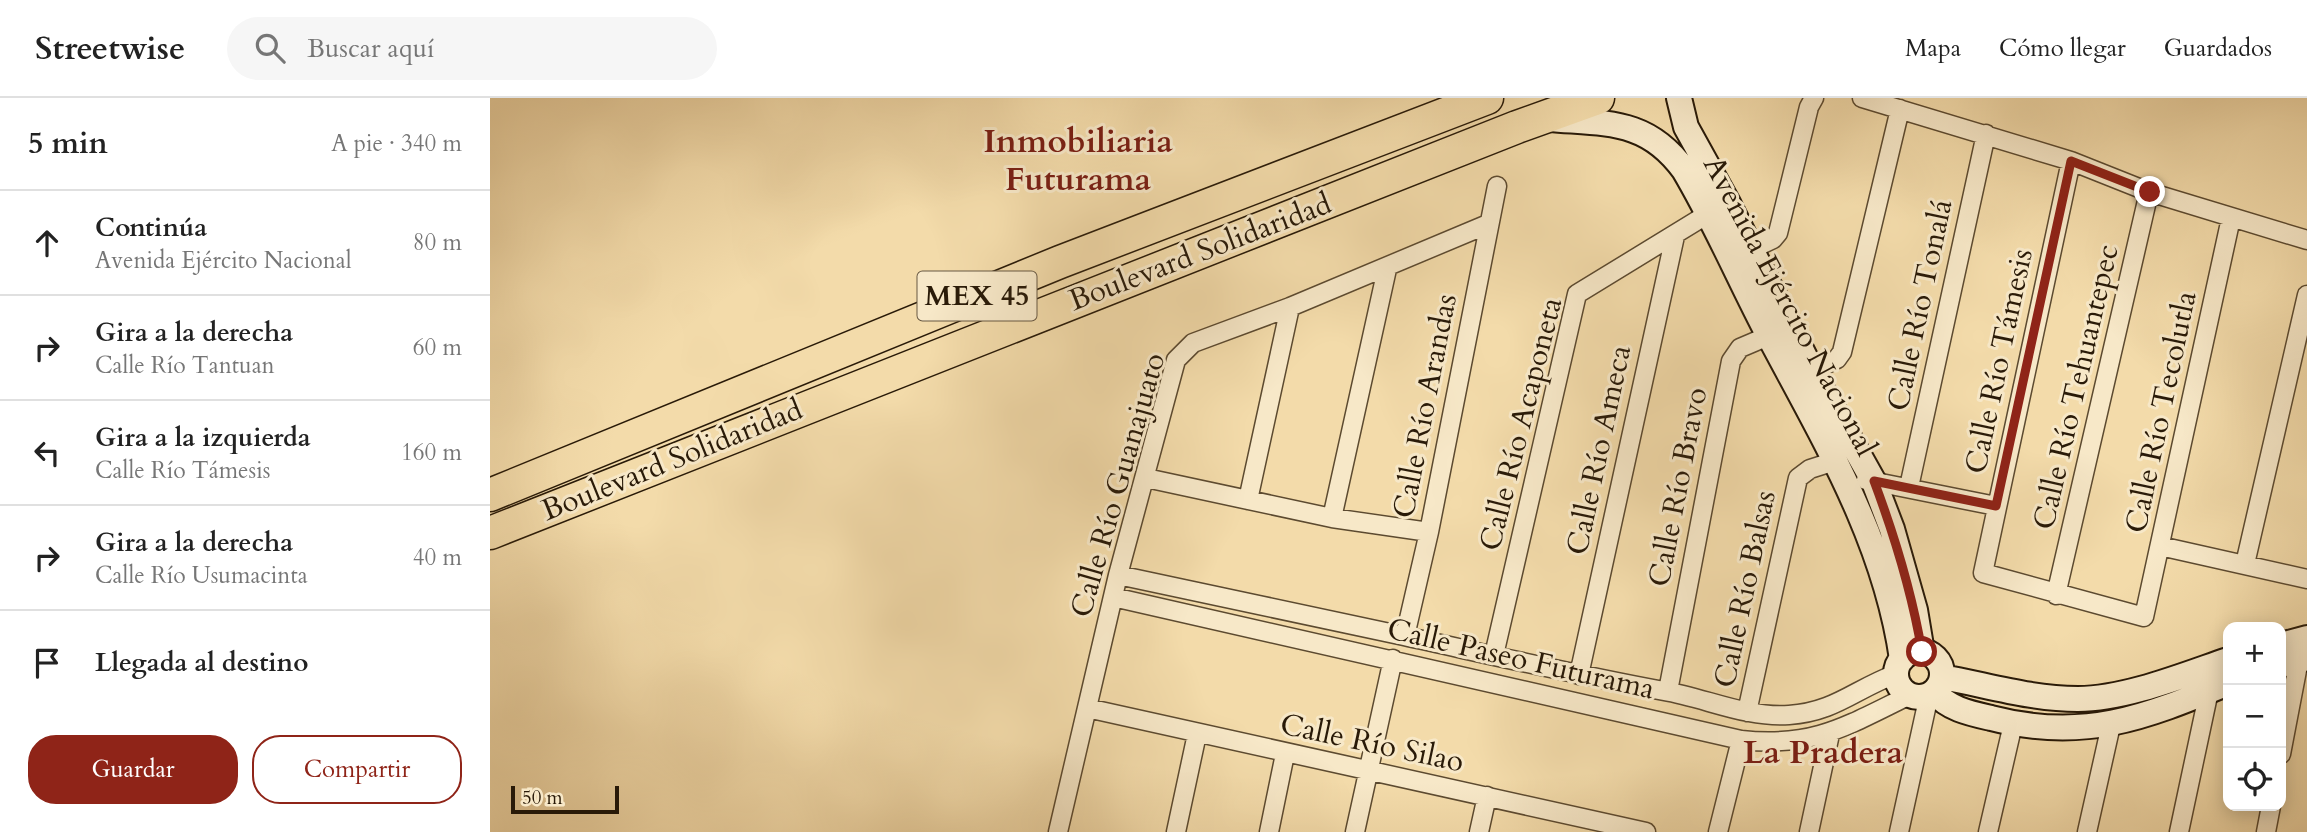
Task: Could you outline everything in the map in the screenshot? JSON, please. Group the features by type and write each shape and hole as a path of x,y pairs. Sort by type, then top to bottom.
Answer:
{"highway":[{"name":"Boulevard Solidaridad","path":"490,533 1495,136 1598,98"},
{"name":"Boulevard Solidaridad","path":"490,495 1060,262 1312,167 1466,102"},
{"path":"1175,263 1167,247 1176,233 1279,190 1312,167"}],"main road":[{"name":"Avenida Ejército Nacional","path":"1679,98 1686,127 1718,207 1779,332 1871,535 1907,661"},
{"path":"1466,102 1495,136"},
{"name":"Avenida Ejército Nacional","path":"1544,118 1605,124 1650,136 1670,152 1752,249 1779,332 1812,371 1874,481 1908,587 1907,661"},
{"path":"1928,690 1934,657 1907,661 1902,690 2080,699 2137,688 2223,662"},
{"path":"1928,690 1943,703 2013,724 2079,729 2112,725 2219,687"}],"street":[{"path":"1752,249 1773,239 1778,233 1808,107 1814,98"},
{"path":"1863,98 2071,161 2150,192 2307,240"},
{"path":"1812,371 1837,359 1842,352 1899,109"},
{"name":"Calle Río Tonalá","path":"1909,487 1986,134"},
{"name":"Calle Río Támesis","path":"2056,595 1983,573 2071,161"},
{"name":"Calle Río Arandas","path":"1405,636 1429,532 1497,186"},
{"name":"Calle Río Tehuantepec","path":"2056,595 2150,192"},
{"name":"Calle Río Acaponeta","path":"1494,656 1577,294 1675,236 1718,207"},
{"name":"Calle Río Tecolutla","path":"2056,595 2144,617 2231,218"},
{"name":"Calle Río Guanajuato","path":"1058,832 1118,575 1176,360 1193,343 1387,268 1488,224"},
{"name":"Calle Río Ameca","path":"1578,675 1675,236"},
{"path":"1332,518 1387,268"},
{"path":"2245,564 2307,295"},
{"path":"1248,500 1290,307"},
{"name":"Calle Río Bravo","path":"1668,691 1731,361 1741,348 1779,332"},
{"name":"Calle Río Balsas","path":"1747,712 1797,478 1810,469 1840,469"},
{"path":"1840,469 1874,481 1996,506"},
{"path":"1146,478 1332,518 1429,532"},
{"path":"2160,546 2307,579"},
{"name":"Calle Paseo Futurama","path":"1118,575 1619,684 1668,691 1747,712 1807,713 1838,705 1907,661"},
{"name":"Calle Paseo Futurama","path":"1113,597 1611,708 1741,740 1777,744 1830,734 1928,690"},
{"path":"1371,654 1377,630"},
{"path":"1441,670 1446,646"},
{"path":"2282,748 2295,653"},
{"path":"1355,832 1393,659"},
{"path":"1611,708 1619,684"},
{"path":"2179,832 2219,687"},
{"path":"1899,832 1928,690"},
{"name":"Calle Río Silao","path":"1087,708 1285,754 1487,796 1597,827 1646,832"},
{"path":"1988,832 2013,724"},
{"path":"2087,832 2112,725"},
{"path":"1176,832 1197,733"},
{"path":"1809,832 1830,734"},
{"path":"1717,832 1741,740"},
{"path":"1269,832 1285,754"},
{"path":"1479,832 1487,796"},
{"path":"2266,832 2270,811"}],"district":[{"name":"Inmobiliaria Futurama","path":"1078,160"},
{"name":"La Pradera","path":"1823,752"}],"route":[{"path":"1922,652 1915,610 1892,529 1874,481 1996,506 2071,161 2150,192"}]}
